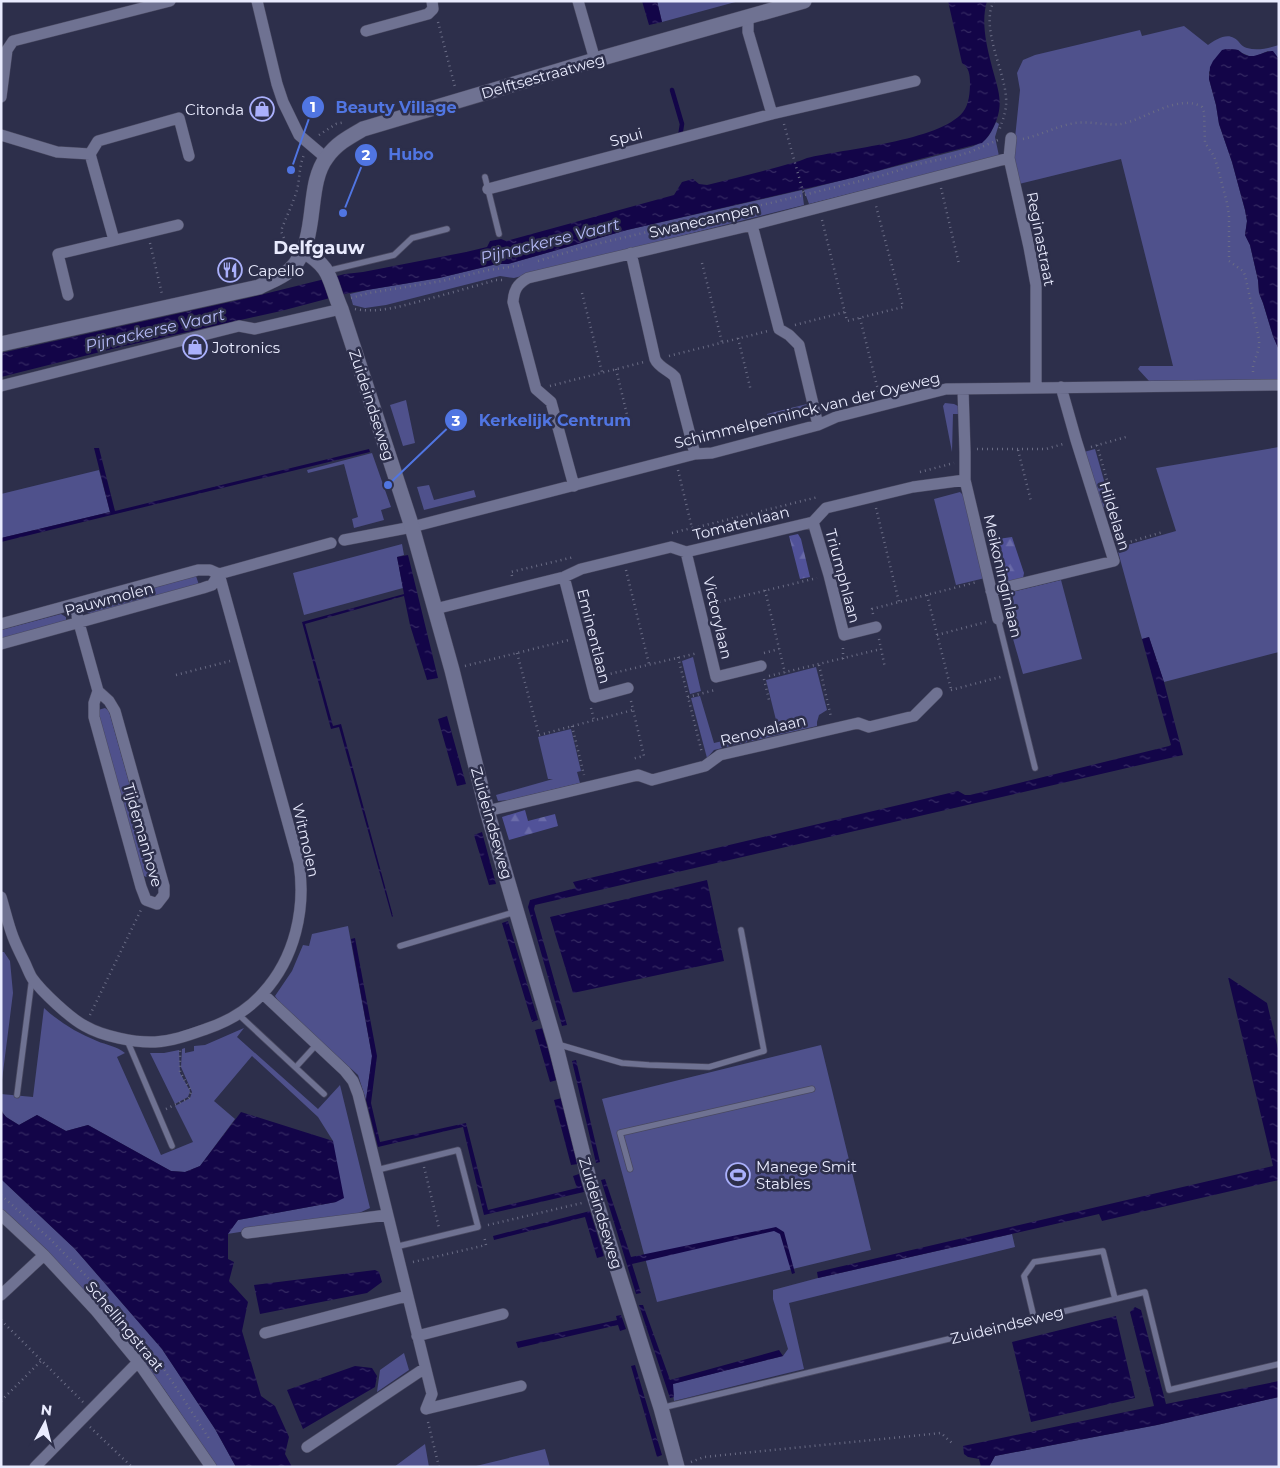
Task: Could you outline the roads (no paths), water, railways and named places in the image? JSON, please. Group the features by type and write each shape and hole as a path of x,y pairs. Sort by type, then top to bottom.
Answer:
{"street":[{"path":"1,39 10,45 170,1"},
{"path":"256,1 283,102 299,135 326,158"},
{"path":"578,1 595,60"},
{"name":"Delftsestraatweg","path":"1,344 259,286 282,275 290,270 299,258 310,230 318,176 326,158 340,144 363,129 595,60 804,1"},
{"path":"366,31 428,14 432,7"},
{"path":"748,17 748,32 772,114"},
{"path":"1,97 10,45"},
{"name":"Spui","path":"488,189 673,139 915,81"},
{"path":"114,240 90,154 98,141 179,118 189,156"},
{"path":"1,135 57,152 90,154"},
{"name":"Reginastraat","path":"1012,138 1004,159 1029,247 1036,285 1036,388"},
{"name":"Swanecampen","path":"574,486 551,402 536,389 513,302 516,288 521,282 528,278 752,225 1004,159"},
{"path":"68,295 58,254 178,225"},
{"path":"752,225 779,329 799,345 818,425"},
{"path":"302,250 318,261 328,274"},
{"path":"631,253 650,360 671,372 675,377 695,454"},
{"name":"Zuideindseweg","path":"328,274 339,302 412,527 452,670 486,811 555,1043 596,1200 661,1408 682,1465"},
{"path":"1,386 239,326 255,329 339,302"},
{"name":"Schimmelpenninck van der Oyeweg","path":"412,527 695,454 712,453 818,425 836,417 946,389 1279,385"},
{"name":"Hildelaan","path":"990,585 1114,561 1061,387"},
{"name":"Meikoninginlaan","path":"963,389 965,480 998,619"},
{"name":"Tomatenlaan","path":"435,609 564,577 581,569 671,547 686,552 813,522 826,508 913,487 965,480"},
{"name":"Triumphlaan","path":"813,522 844,635 876,626"},
{"path":"344,540 412,527"},
{"name":"Pauwmolen","path":"1,624 198,570 210,570 220,574 331,543"},
{"name":"Victorylaan","path":"686,552 716,677 762,672"},
{"name":"Pauwmolen","path":"1,644 203,588 212,585 220,574"},
{"name":"Witmolen","path":"1,897 13,938 32,978 54,1002 85,1026 127,1040 154,1042 180,1038 217,1025 238,1014 263,994 282,968 298,923 301,896 299,863 220,574"},
{"name":"Eminentlaan","path":"564,577 595,697 628,688"},
{"name":"Tijdemanhove","path":"74,604 98,691 94,703 94,717 141,887 146,900 157,904 164,895 164,886 116,711 109,700 98,691"},
{"name":"Renovalaan","path":"486,811 638,775 652,780 705,766 720,755 858,723 868,727 914,716 937,693"},
{"path":"1,941 13,938"},
{"path":"263,994 345,1071 353,1081 358,1094 432,1394 426,1409 521,1386"},
{"name":"Schellingstraat","path":"1,1215 44,1255 96,1311 138,1362 211,1467"},
{"path":"247,1233 387,1215"},
{"path":"1,1295 44,1255"},
{"path":"265,1333 407,1296"},
{"path":"417,1336 503,1314"},
{"path":"35,1467 138,1362"},
{"path":"307,1447 425,1368"}],"lane":[{"path":"485,177 500,234"},
{"path":"328,274 394,254 412,238 447,230"},
{"name":"Meikoninginlaan","path":"998,619 1035,768"},
{"path":"400,946 517,911"},
{"path":"555,1043 622,1063 649,1066 709,1067 764,1051 741,930"},
{"path":"17,1095 32,978"},
{"path":"238,1014 324,1094"},
{"path":"127,1040 172,1146"},
{"path":"296,1068 317,1044"},
{"path":"630,1169 620,1133 812,1089"},
{"path":"377,1170 458,1150 478,1227 395,1247"},
{"path":"1034,1318 1024,1276 1034,1262 1103,1251 1115,1299"},
{"name":"Zuideindseweg","path":"661,1408 1145,1292 1169,1390 1279,1364"}],"water":[{"path":"642,1 657,1 662,22 649,25"},
{"name":"Pijnackerse Vaart","path":"948,1 987,1 984,16 985,32 1000,103 993,128 982,143 852,178 627,230 508,264 497,264 439,278 349,293 281,311 116,348 1,377 1,353 248,298 345,274 487,247 490,241 501,239 506,241 674,195 682,182 693,179 699,184 707,185 807,158 913,137 934,130 951,122 963,112 967,106 969,94 968,69 962,63"},
{"path":"1222,50 1238,50 1249,56 1273,51 1279,59 1279,350 1259,293 1250,245 1245,235 1247,221 1245,210 1219,124 1209,79 1210,67 1213,61"},
{"path":"94,448 99,448 115,511 369,449 370,452 1,542 1,538 110,512"},
{"path":"408,555 438,678 427,680 410,625 404,596 305,624 333,726 341,724 392,917 339,727 331,729 302,622 404,594 397,557"},
{"path":"1149,637 1164,682 1183,755 535,905 534,909 567,1025 562,1026 528,907 530,900 576,888 573,882 958,791 965,795 970,795 1169,746 1171,745 1142,639"},
{"path":"447,716 466,784 457,786 438,719"},
{"path":"482,832 496,884 489,885 474,835"},
{"path":"707,880 724,961 573,993 550,917"},
{"path":"508,921 538,1020 532,1022 502,923"},
{"path":"355,938 377,1056 371,1103 380,1142 466,1123 488,1210 577,1188 573,1176 579,1174 584,1192 484,1215 463,1127 378,1147 366,1100 372,1056 351,939"},
{"path":"1228,977 1267,1003 1279,1053 1279,1180 1102,1221 1099,1214 818,1278 817,1272 1273,1166"},
{"path":"542,1028 557,1080 550,1082 535,1030"},
{"path":"576,1060 600,1162 596,1163 572,1061"},
{"path":"562,1098 578,1164 571,1165 554,1100"},
{"path":"1,1111 6,1117 19,1125 37,1115 66,1131 88,1125 171,1171 185,1172 200,1166 241,1112 333,1141 344,1198 336,1202 238,1220 228,1234 228,1259 234,1262 229,1281 248,1302 242,1331 261,1396 275,1406 289,1437 285,1454 292,1467 236,1467 215,1429 162,1349 75,1249 1,1179"},
{"path":"605,1179 631,1257 776,1227 784,1232 795,1273 792,1274 780,1234 774,1231 632,1264 641,1293 636,1294 601,1180"},
{"path":"590,1211 604,1256 597,1258 585,1217 494,1240 493,1236"},
{"path":"375,1270 379,1272 382,1282 367,1293 260,1314 254,1285"},
{"path":"639,1305 643,1305 670,1380 779,1350 783,1356 673,1384 674,1397 670,1398"},
{"path":"1135,1307 1141,1310 1166,1404 1279,1381 1279,1397 1157,1425 995,1456 989,1467 981,1467 979,1459 968,1457 964,1454 963,1446 1154,1406 1130,1312"},
{"path":"621,1315 626,1329 620,1331 618,1325 518,1348 516,1342 617,1320 616,1316"},
{"path":"1116,1316 1135,1398 1031,1422 1012,1342"},
{"path":"635,1365 662,1455 657,1457 631,1366"},
{"path":"355,1366 372,1368 377,1376 375,1387 303,1429 287,1390"}],"waterway":[{"path":"672,90 682,124 680,137"}],"place":[{"name":"Citonda","path":"262,109"},
{"name":"Beauty Village","path":"291,170"},
{"name":"Hubo","path":"343,213"},
{"name":"Capello","path":"230,270"},
{"name":"Jotronics","path":"195,347"},
{"name":"Kerkelijk Centrum","path":"388,485"},
{"name":"Manege Smit Stables","path":"738,1175"}],"district":[{"name":"Delfgauw","path":"319,248"}]}
